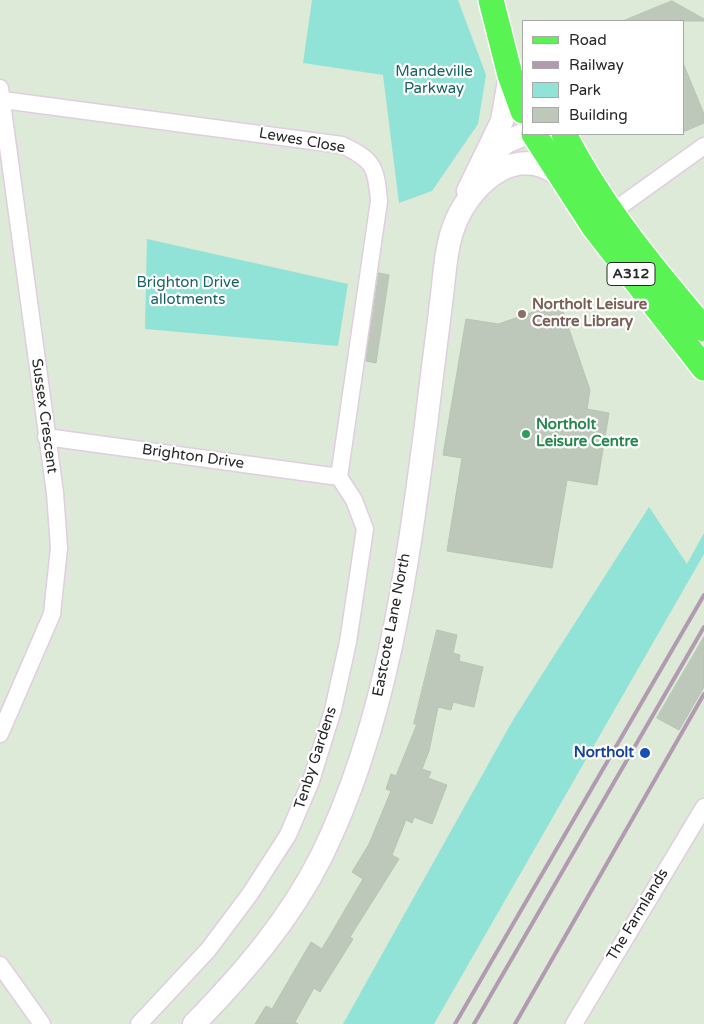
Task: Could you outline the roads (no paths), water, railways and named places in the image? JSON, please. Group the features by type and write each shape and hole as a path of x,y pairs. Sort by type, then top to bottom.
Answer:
{"main road":[{"path":"493,5 517,66 522,104"},
{"name":"A312","path":"541,136 562,178 658,275 704,329"},
{"name":"A312","path":"567,141 603,220 704,368"}],"street":[{"name":"Eastcote Lane North","path":"194,1024 224,994 283,920 320,858 345,802 366,742 390,649 426,426 448,251 453,229 476,174 502,121 517,66"},
{"name":"Sussex Crescent","path":"0,734 52,614 59,548 55,493 1,94"},
{"name":"Lewes Close","path":"1,94 342,145 363,155 377,173 379,201 339,477"},
{"name":"Eastcote Lane North","path":"476,174 495,151 514,137 541,136"},
{"name":"Eastcote Lane North","path":"462,209 482,182 526,157 541,136"},
{"path":"541,136 567,141"},
{"path":"603,220 704,146"},
{"name":"Eastcote Lane North","path":"506,167 533,164 546,167 562,178"},
{"name":"Brighton Drive","path":"46,437 339,477"},
{"name":"Tenby Gardens","path":"139,1024 208,950 250,894 288,834 311,780 332,710 348,642 365,529 354,500 339,477"},
{"name":"The Farmlands","path":"574,1024 704,807"},
{"path":"0,965 42,1024"}],"railway":[{"path":"455,1024 704,595"},
{"path":"474,1024 704,627"},
{"path":"515,1024 704,694"}],"place":[{"name":"Northolt Leisure Centre Library","path":"522,314"},
{"name":"Northolt Leisure Centre","path":"526,434"},
{"name":"Northolt","path":"645,753"}],"park label":[{"name":"Mandeville Parkway","path":"434,80"},
{"name":"Brighton Drive allotments","path":"188,292"}]}
